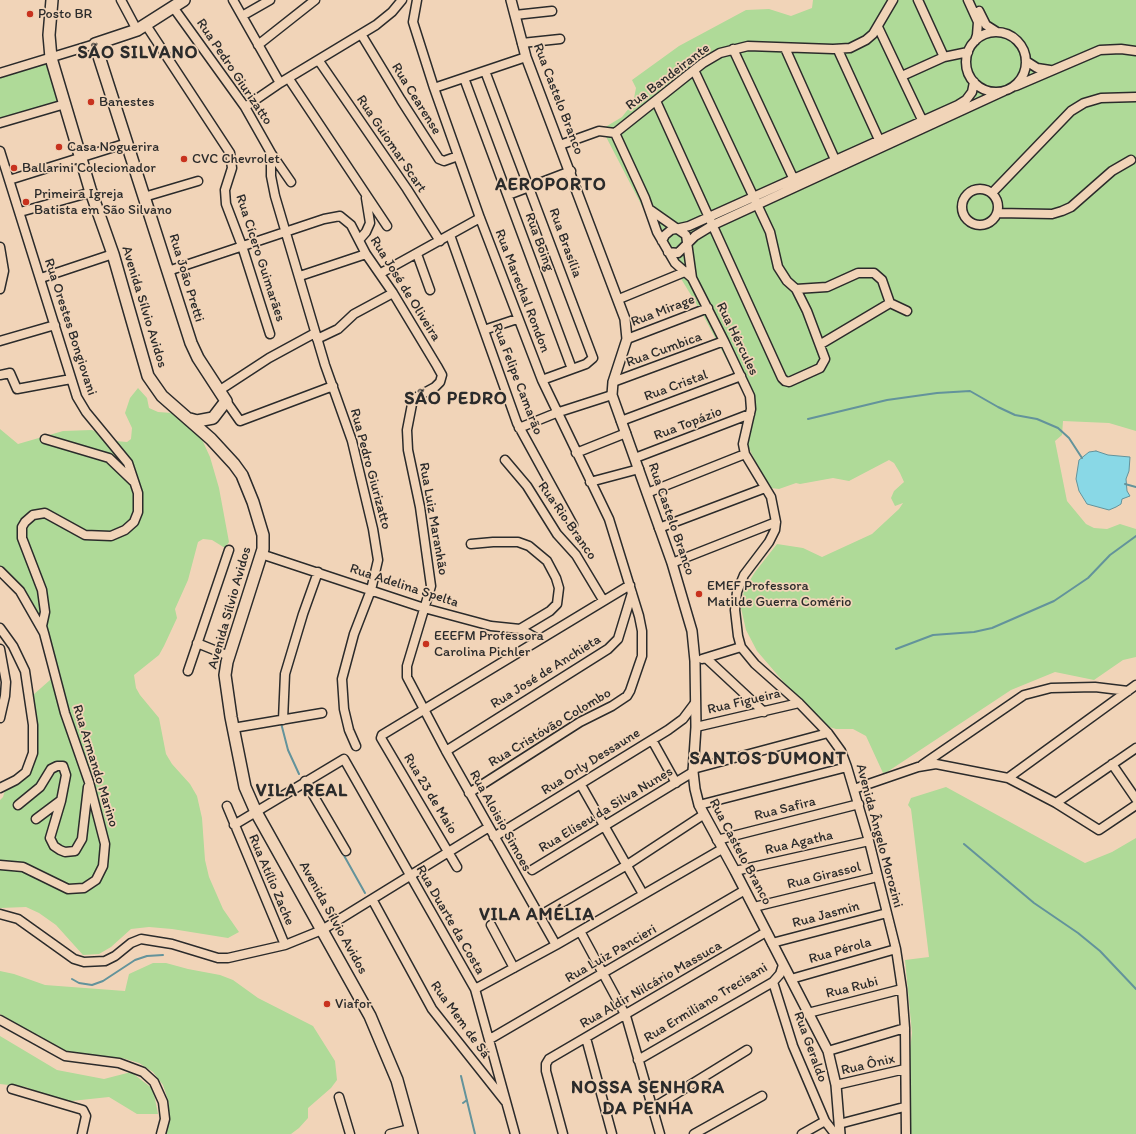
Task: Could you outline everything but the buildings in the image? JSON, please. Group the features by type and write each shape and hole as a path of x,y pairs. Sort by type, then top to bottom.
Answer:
{"main road":[{"name":"Avenida Sílvio Avidos","path":"52,0 49,35 50,58 113,254 148,376 162,396 211,439 227,455 242,475 253,502 263,535 264,543 261,554 225,669 225,682 245,787 256,812 380,1037 397,1080 411,1132"},
{"path":"95,44 141,27 184,0"},
{"name":"Rua João Pretti","path":"95,44 194,352 226,401"},
{"path":"211,439 213,418 226,401"},
{"path":"190,420 197,421 213,418"}],"street":[{"name":"Rua Cícero Guimarães","path":"121,0 230,153 232,168 225,190 226,204 242,246 270,334"},
{"path":"233,0 280,83"},
{"path":"242,16 270,0"},
{"path":"258,45 315,0"},
{"path":"245,107 280,83 319,61 381,21 402,0"},
{"name":"Rua Marechal Rondon","path":"417,0 413,22 434,88 480,218 517,319 542,380 556,412 609,519 630,585"},
{"name":"Rua Castelo Branco","path":"511,0 526,57 619,299 625,319 627,339 613,382 612,395 672,563 692,631 695,661 696,727 693,770 694,789 698,805 735,871 828,1051 836,1085 840,1134"},
{"name":"Rua Bandeirante","path":"616,133 712,57 733,49 748,46 838,50 858,45 866,40 878,27 893,0"},
{"path":"918,0 944,57"},
{"path":"968,0 978,22 978,35 968,52 967,68 974,82 988,91 1007,90 1022,76 1026,61 1025,54 1017,41 1005,34 992,30 982,20 973,0"},
{"name":"Rua Pedro Giurizatto","path":"173,6 245,107 271,153 291,182"},
{"path":"515,15 552,11"},
{"path":"878,27 924,124"},
{"path":"975,41 985,34 997,32"},
{"name":"Rua Cearense","path":"361,34 439,159 444,161 458,156"},
{"path":"522,43 560,39"},
{"path":"0,73 95,44"},
{"path":"785,48 837,163"},
{"path":"733,49 795,182"},
{"path":"662,241 667,233 711,221 754,200 924,124 1100,50 1121,49 1136,51"},
{"path":"838,50 880,144"},
{"path":"902,76 944,57 968,52"},
{"path":"434,88 526,57"},
{"name":"Rua Guiomar Scart","path":"319,61 407,189 440,241"},
{"path":"1026,61 1037,68 1051,70"},
{"path":"656,101 783,380 789,382 820,368 825,361 821,344 796,290 787,281 778,267 770,232 694,70"},
{"name":"Rua Brasília","path":"485,71 530,186 594,358 586,364 572,369"},
{"name":"Rua Boing","path":"464,78 572,369"},
{"path":"289,79 387,226"},
{"path":"924,124 958,106 966,100 972,92 974,82"},
{"path":"992,193 1071,112 1084,103 1101,98 1136,97"},
{"path":"0,124 65,104"},
{"path":"560,145 599,132 616,133"},
{"name":"Rua Hércules","path":"616,133 649,209 655,228 675,264 689,274 708,308 741,376 750,396 750,414"},
{"path":"9,180 127,144"},
{"name":"Rua Orestes Bongiovani","path":"0,151 41,278 71,379 81,405 128,463 136,484 138,501 136,517 129,527 118,534 104,537 85,535 45,513 33,515 25,522 22,527 22,538 42,590 45,612 42,626 44,633"},
{"name":"Rua Pedro Giurizatto","path":"271,153 271,176 316,336 352,441 373,529 378,560 371,590 354,634 342,679 344,709 349,730 356,746"},
{"path":"998,213 1052,214 1062,211 1071,207 1112,171 1130,160"},
{"path":"508,195 570,171"},
{"path":"144,197 198,181"},
{"path":"981,189 992,193 998,204 998,213 993,221 982,226 970,223 963,213 963,201 970,192 981,189"},
{"path":"20,212 92,192"},
{"path":"359,240 366,232 370,223 365,195"},
{"name":"Rua Hércules","path":"649,209 686,235 688,243 689,274"},
{"name":"Rua José de Oliveira","path":"287,231 337,216 344,218 351,225 366,254 381,273 442,375 440,382 435,387 413,399"},
{"path":"381,273 480,218"},
{"path":"668,252 678,253 711,221"},
{"path":"168,271 287,231"},
{"name":"Rua Felipe Camarão","path":"450,235 519,428 574,525"},
{"path":"0,247 4,271 0,289"},
{"path":"41,278 113,254"},
{"path":"300,276 366,254"},
{"path":"417,254 430,290"},
{"path":"796,290 827,287 858,273 869,272 878,275 882,280 890,303 907,311"},
{"path":"619,299 689,274"},
{"path":"220,390 269,358 316,336 338,329 354,314 393,293"},
{"path":"821,344 890,303"},
{"name":"Rua Mirage","path":"627,339 708,308"},
{"path":"484,330 517,319"},
{"path":"0,341 55,325"},
{"name":"Rua Cumbica","path":"613,382 724,341"},
{"path":"542,380 572,369"},
{"path":"0,375 10,373 15,388 20,389 71,379"},
{"name":"Rua Cristal","path":"621,421 741,376"},
{"path":"226,401 240,421 332,386"},
{"path":"519,428 556,412 612,395"},
{"name":"Rua Luiz Maranhão","path":"413,399 408,430 408,450 420,507 431,581 430,593 424,608 406,672 409,683 423,710"},
{"name":"Avenida Ângelo Morozini","path":"750,414 744,434 743,444 745,454 774,506 776,522 775,530 769,542 744,575 737,592 735,621 741,647 762,672 799,703 828,733 841,751 847,767 869,841 896,949 902,989 905,1028 904,1107 906,1134"},
{"name":"Rua Topázio","path":"635,458 750,414"},
{"path":"576,453 626,433"},
{"path":"45,439 109,458 124,470 136,484"},
{"path":"647,493 745,454"},
{"name":"Rua Rio Branco","path":"505,460 527,486 557,534 576,555 603,600"},
{"path":"590,482 639,469"},
{"path":"659,528 765,488"},
{"path":"672,563 776,522"},
{"path":"471,544 518,542 533,549 547,562 556,578 559,588 556,604 550,611 520,629"},
{"path":"188,671 229,550"},
{"name":"Rua Adelina Spelta","path":"261,554 424,608 491,626 520,629 538,639"},
{"name":"Rua Armando Marino","path":"0,571 20,591 44,633 65,713 89,782 104,844 104,866 96,880 84,888 68,889 23,867 0,865"},
{"path":"283,720 286,674 303,614 318,572"},
{"path":"423,710 538,639 630,585"},
{"name":"Rua Cristóvão Colombo","path":"469,792 580,722 612,706 627,696 642,656 642,631 630,585"},
{"name":"Rua José de Anchieta","path":"446,751 605,652 618,638 632,593"},
{"path":"0,628 12,646 25,671 33,731 33,753 26,772 16,780 0,788"},
{"path":"197,642 229,656"},
{"path":"695,661 741,647"},
{"path":"0,649 6,682 5,696 0,718"},
{"path":"706,658 764,712"},
{"path":"1008,778 1136,685"},
{"path":"918,767 1024,695 1052,688 1095,687 1128,691"},
{"name":"Rua Orly Dessaune","path":"494,836 581,785 652,740 683,719 695,703"},
{"name":"Rua Figueira","path":"696,727 799,703"},
{"name":"Rua Aloisio Simoes","path":"423,710 556,945"},
{"name":"Rua 23 de Maio","path":"423,710 382,735 381,738 449,851 457,867"},
{"path":"233,728 322,713"},
{"name":"Rua Eliseu da Silva Nunes","path":"532,870 676,783 693,770 828,733"},
{"path":"652,740 676,783"},
{"path":"1056,803 1136,748"},
{"name":"Rua Atílio Zache","path":"234,825 305,781 344,759"},
{"name":"Rua Duarte da Costa","path":"344,759 475,989 508,1105"},
{"path":"854,789 918,767 936,764 1008,778 1056,803 1098,830 1136,805"},
{"path":"1112,764 1136,799"},
{"path":"18,806 40,787 51,769 60,766 64,769 66,775 61,801 51,831 51,841 60,850 65,852 76,851 82,839 89,782"},
{"path":"698,805 847,767"},
{"path":"305,781 346,851"},
{"path":"581,785 643,894"},
{"path":"36,819 61,801"},
{"name":"Rua Safira","path":"717,840 859,804"},
{"name":"Rua Atílio Zache","path":"227,806 285,945"},
{"path":"539,916 627,865 703,816"},
{"path":"0,914 18,919 74,959 91,963 99,963 111,958 131,942 141,939 172,944 223,959 285,945 322,930 489,827"},
{"name":"Rua Agatha","path":"735,871 869,841"},
{"path":"475,989 556,945 722,849"},
{"name":"Rua Girassol","path":"754,907 877,876"},
{"name":"Rua Luiz Pancieri","path":"490,1039 744,890"},
{"name":"Rua Mem de Sá","path":"372,899 432,1008 508,1105 515,1134"},
{"name":"Rua Jasmin","path":"772,943 886,913"},
{"path":"491,925 514,968"},
{"path":"580,931 626,1016 660,1134"},
{"name":"Rua Aldir Nilcário Massuca","path":"563,1134 546,1071 546,1064 549,1059 626,1016 766,932"},
{"name":"Rua Pérola","path":"791,979 896,949"},
{"name":"Rua Ermiliano Trecisani","path":"638,1060 773,982 780,974 783,965"},
{"name":"Rua Geraldo","path":"773,982 793,1046 826,1121 835,1134"},
{"name":"Rua Rubi","path":"808,1013 902,989"},
{"path":"0,1020 65,1056 119,1062 143,1072 154,1082 163,1102 165,1119 161,1134"},
{"path":"828,1051 905,1028"},
{"path":"586,1038 612,1134"},
{"path":"653,1108 747,1050"},
{"name":"Rua Ônix","path":"836,1085 905,1069"},
{"path":"12,1089 83,1110 86,1116 82,1134"},
{"path":"694,1134 762,1096"},
{"path":"339,1097 350,1134"},
{"path":"839,1124 904,1107"},
{"path":"802,1134 826,1121"},
{"path":"390,1134 411,1132"}],"green space":[{"path":"813,0 1136,0 1136,431 1109,423 1063,421 1062,435 1055,441 1067,501 1086,524 1094,528 1107,529 1120,524 1136,529 1136,657 1123,660 1094,680 1055,672 1011,690 887,772 883,773 866,736 853,729 836,729 823,725 793,693 757,651 746,630 741,608 744,590 755,572 777,544 803,548 822,557 872,534 899,509 903,503 895,506 891,498 894,491 904,482 894,463 889,460 849,481 833,478 800,484 796,483 779,489 771,488 758,467 747,444 748,400 702,313 672,264 602,129 622,117 633,103 636,88 632,80 679,46 746,10 769,9 791,16 812,8"},
{"path":"46,64 58,102 0,119 0,77"},
{"path":"138,388 147,398 149,408 158,412 172,413 190,422 199,433 210,457 219,488 229,542 225,548 212,540 203,539 198,542 188,580 175,609 177,618 164,646 159,655 134,675 136,688 140,695 159,718 166,754 172,764 190,784 197,796 202,818 205,860 209,877 223,909 239,932 228,938 172,929 149,927 131,929 111,947 99,954 83,955 56,925 39,913 26,907 0,908 0,800 3,797 5,790 15,785 25,777 35,761 37,739 33,695 58,673 43,623 24,590 0,567 0,429 18,444 63,431 92,430 115,441 127,442 131,439 132,428 125,413 130,398"},
{"path":"946,787 1085,863 1112,852 1136,838 1136,1134 907,1134 904,1102 912,1033 905,960 929,957 911,809 908,805 911,798"},
{"path":"153,963 166,963 220,975 233,980 258,998 313,1026 335,1061 337,1080 331,1088 308,1108 308,1118 299,1128 291,1134 164,1134 167,1129 169,1103 163,1085 153,1072 139,1063 122,1058 77,1055 61,1050 0,1014 0,971 14,974 45,985 125,991 129,974"},
{"path":"0,1036 57,1070 104,1079 131,1072 153,1089 158,1114 137,1114 109,1097 62,1102 26,1087 0,1084"}],"water":[{"path":"1096,451 1108,455 1130,457 1129,471 1126,479 1127,491 1130,496 1122,499 1121,504 1109,510 1087,504 1079,491 1076,479 1079,460 1089,452"}],"waterway":[{"path":"808,419 887,400 937,393 970,391 1015,415 1037,419 1058,428 1069,438 1082,458"},
{"path":"1125,484 1136,487"},
{"path":"896,649 933,635 974,632 992,628 1054,601 1088,578 1110,555 1136,536"},
{"path":"281,723 288,750 299,774"},
{"path":"964,844 1034,903 1078,933 1100,951 1136,989"},
{"path":"342,852 365,893"},
{"path":"72,979 79,983 92,985 103,981 135,960 147,956 163,955"},
{"path":"461,1076 475,1134"},
{"path":"463,1103 467,1100"}],"place":[{"name":"Posto BR","path":"30,14"},
{"name":"Banestes","path":"91,102"},
{"name":"Casa Noguerira","path":"59,147"},
{"name":"CVC Chevrolet","path":"184,159"},
{"name":"Ballarini Colecionador","path":"14,168"},
{"name":"Primeira Igreja Batista em São Silvano","path":"26,202"},
{"name":"EMEF Professora Matilde Guerra Comério","path":"699,594"},
{"name":"EEEFM Professora Carolina Pichler","path":"426,644"},
{"name":"Viafor","path":"327,1004"}],"district":[{"name":"SÃO SILVANO","path":"138,53"},
{"name":"AEROPORTO","path":"551,185"},
{"name":"SÃO PEDRO","path":"456,399"},
{"name":"SANTOS DUMONT","path":"768,759"},
{"name":"VILA REAL","path":"302,791"},
{"name":"VILA AMÉLIA","path":"537,915"},
{"name":"NOSSA SENHORA DA PENHA","path":"648,1098"}]}
